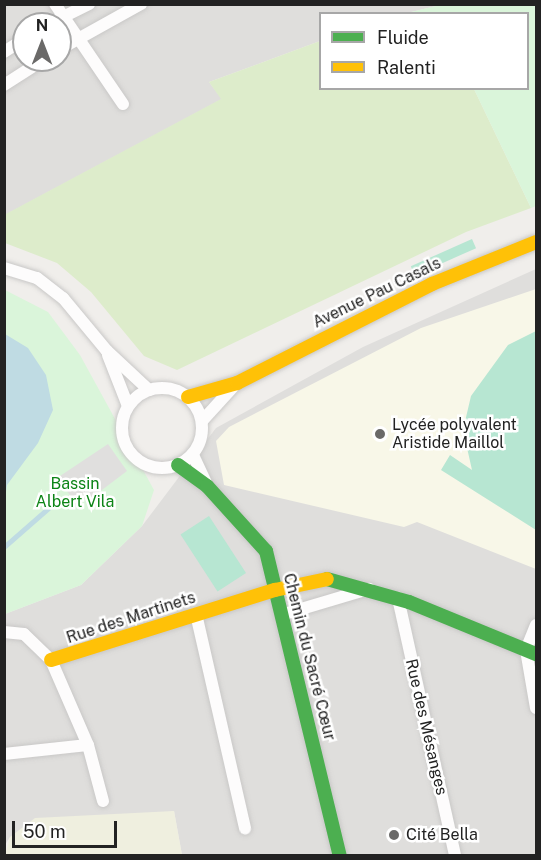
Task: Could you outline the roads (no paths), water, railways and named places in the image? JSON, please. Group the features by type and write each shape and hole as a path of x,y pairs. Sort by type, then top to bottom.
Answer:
{"street":[{"path":"72,14 89,4"},
{"path":"72,42 141,4"},
{"path":"72,28 81,36 123,104"},
{"path":"4,85 24,72"},
{"name":"Avenue Pau Casals","path":"188,397 237,383 432,284 537,242"},
{"path":"4,268 37,278 63,298 107,351 149,390"},
{"path":"107,351 128,406"},
{"name":"Avenue Pau Casals","path":"202,421 237,383"},
{"path":"171,388 188,397 202,421 193,455 178,465 151,467 129,451 121,429 128,406 149,390 171,388"},
{"name":"Chemin du Sacré Cœur","path":"193,455 207,486"},
{"name":"Chemin du Sacré Cœur","path":"178,465 207,486 266,551 340,855"},
{"name":"Rue des Martinets","path":"4,632 24,634 51,660 275,590 333,578 398,598 531,652"},
{"path":"281,615 369,589"},
{"name":"Rue des Mésanges","path":"398,598 455,855"},
{"path":"196,614 245,828"},
{"path":"537,625 531,652 537,708"},
{"path":"51,660 88,745 103,801"},
{"path":"4,754 88,745"}],"water":[{"path":"5,334 28,348 46,375 53,410 38,443 7,485 5,499"}],"waterway":[{"path":"4,547 52,505"}],"place":[{"name":"Lycée polyvalent Aristide Maillol","path":"380,434"},
{"name":"Cité Bella","path":"394,835"}],"park label":[{"name":"Bassin Albert Vila","path":"75,493"}]}
